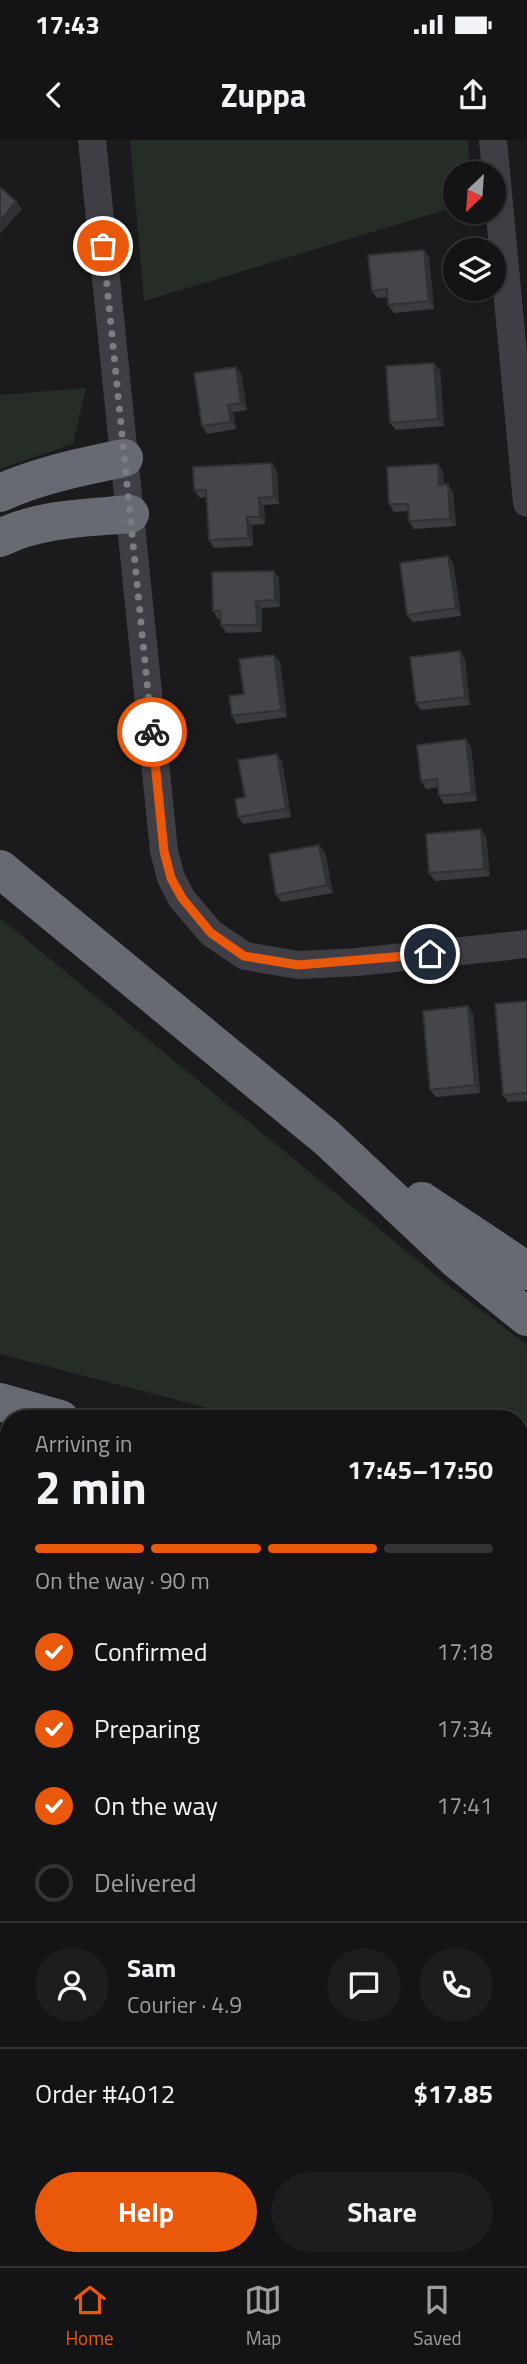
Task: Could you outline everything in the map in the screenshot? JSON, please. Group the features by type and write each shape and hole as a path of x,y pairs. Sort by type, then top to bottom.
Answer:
{"highway":[{"path":"0,494 44,476 124,458"},
{"path":"0,538 46,523 130,514"},
{"path":"0,844 44,904"},
{"path":"0,869 327,1138 457,1260 527,1317"},
{"path":"327,1138 527,1271"},
{"path":"0,1402 28,1410"}],"street":[{"path":"92,140 164,851 171,878 182,898 211,933 241,954 267,961 298,965 357,962 527,944"},
{"path":"493,140 527,503"}],"shaded area":[{"path":"130,140 468,140 469,161 443,161 443,211 144,301"},
{"path":"86,388 73,444 0,469 0,395"},
{"path":"0,918 444,1282 527,1345 527,1410 215,1410 0,1354"}],"building":[{"path":"0,187 16,201 0,221"},
{"path":"424,250 429,301 388,305 387,289 372,291 368,255"},
{"path":"434,363 438,419 390,423 386,366"},
{"path":"236,367 241,403 228,405 231,422 202,426 194,373"},
{"path":"272,463 274,497 259,498 260,517 247,517 248,538 209,540 206,490 194,490 193,467"},
{"path":"438,464 439,485 448,484 450,519 409,521 408,504 389,504 387,467"},
{"path":"448,556 456,608 407,615 400,563"},
{"path":"274,571 275,600 256,601 257,625 221,625 220,611 213,611 212,572"},
{"path":"460,651 465,697 416,703 410,657"},
{"path":"274,655 281,710 232,716 229,696 244,694 239,659"},
{"path":"466,739 472,793 439,796 437,779 421,781 417,745"},
{"path":"277,754 286,809 238,817 235,799 245,797 238,760"},
{"path":"481,829 484,869 429,873 426,834"},
{"path":"319,845 327,885 276,895 269,854"},
{"path":"527,1001 527,1093 503,1095 495,1004"},
{"path":"468,1006 475,1085 430,1090 423,1011"}],"way so far":[{"path":"103,246 152,732"}],"route":[{"path":"152,732 164,851 171,878 182,898 211,933 244,956 298,965 430,954"}]}
